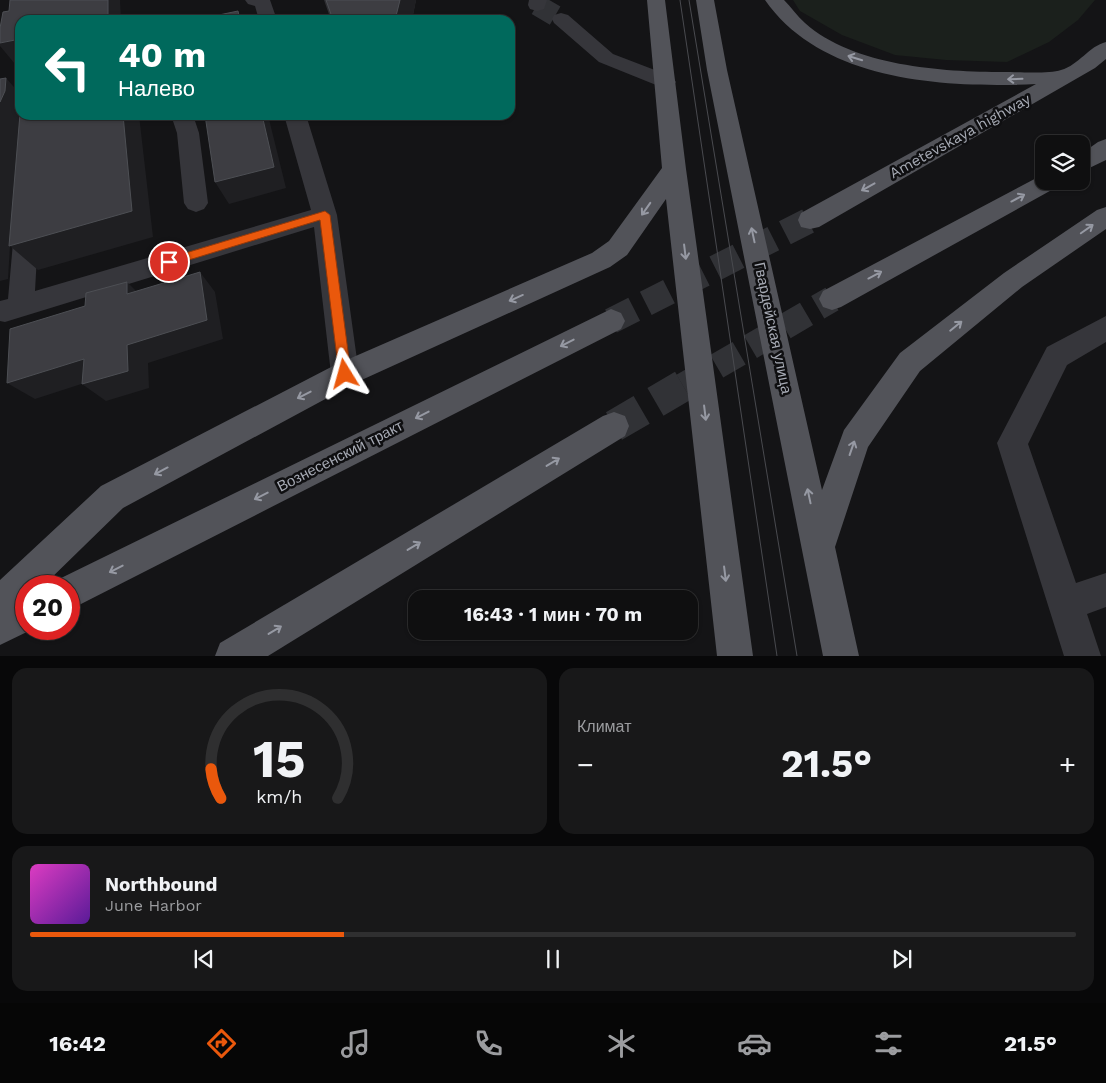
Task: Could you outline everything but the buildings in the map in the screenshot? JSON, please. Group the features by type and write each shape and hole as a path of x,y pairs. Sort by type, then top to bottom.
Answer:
{"main road":[{"path":"656,0 674,169 735,656"},
{"name":"Гвардейская улица","path":"705,0 720,80 841,656"},
{"path":"774,0 779,8 806,36 848,56 900,71 938,77 992,80 1064,77"},
{"name":"Ametevskaya highway","path":"810,220 1088,64 1106,48"},
{"path":"1090,159 1099,154 1106,146"},
{"path":"0,604 112,497 345,374 601,260 618,248 674,169"},
{"path":"832,299 1035,189"},
{"path":"819,544 855,440 910,362 1013,280 1106,216"},
{"name":"Вознесенский тракт","path":"80,586 611,321"},
{"path":"233,656 614,426"},
{"path":"0,626 15,618"}],"lane":[{"path":"254,0 263,3 267,15"},
{"path":"561,19 606,58 666,82"},
{"path":"184,120 188,134 196,203"},
{"path":"296,120 325,215 345,374"},
{"path":"28,197 13,309 325,215"},
{"path":"1083,656 1012,443 1057,356 1106,328"},
{"path":"1065,604 1106,590"}],"shaded area":[{"path":"793,0 1095,0 1078,20 1049,42 1007,62 946,60 895,55 842,35 800,11"}],"tunnel":[{"path":"537,5 561,19"},
{"path":"611,321 810,220"},
{"path":"683,386 832,299"},
{"path":"614,426 686,384"}],"tram line":[{"path":"680,0 777,656"},
{"path":"689,0 797,656"}],"route":[{"path":"169,262 325,215 345,374"}]}
